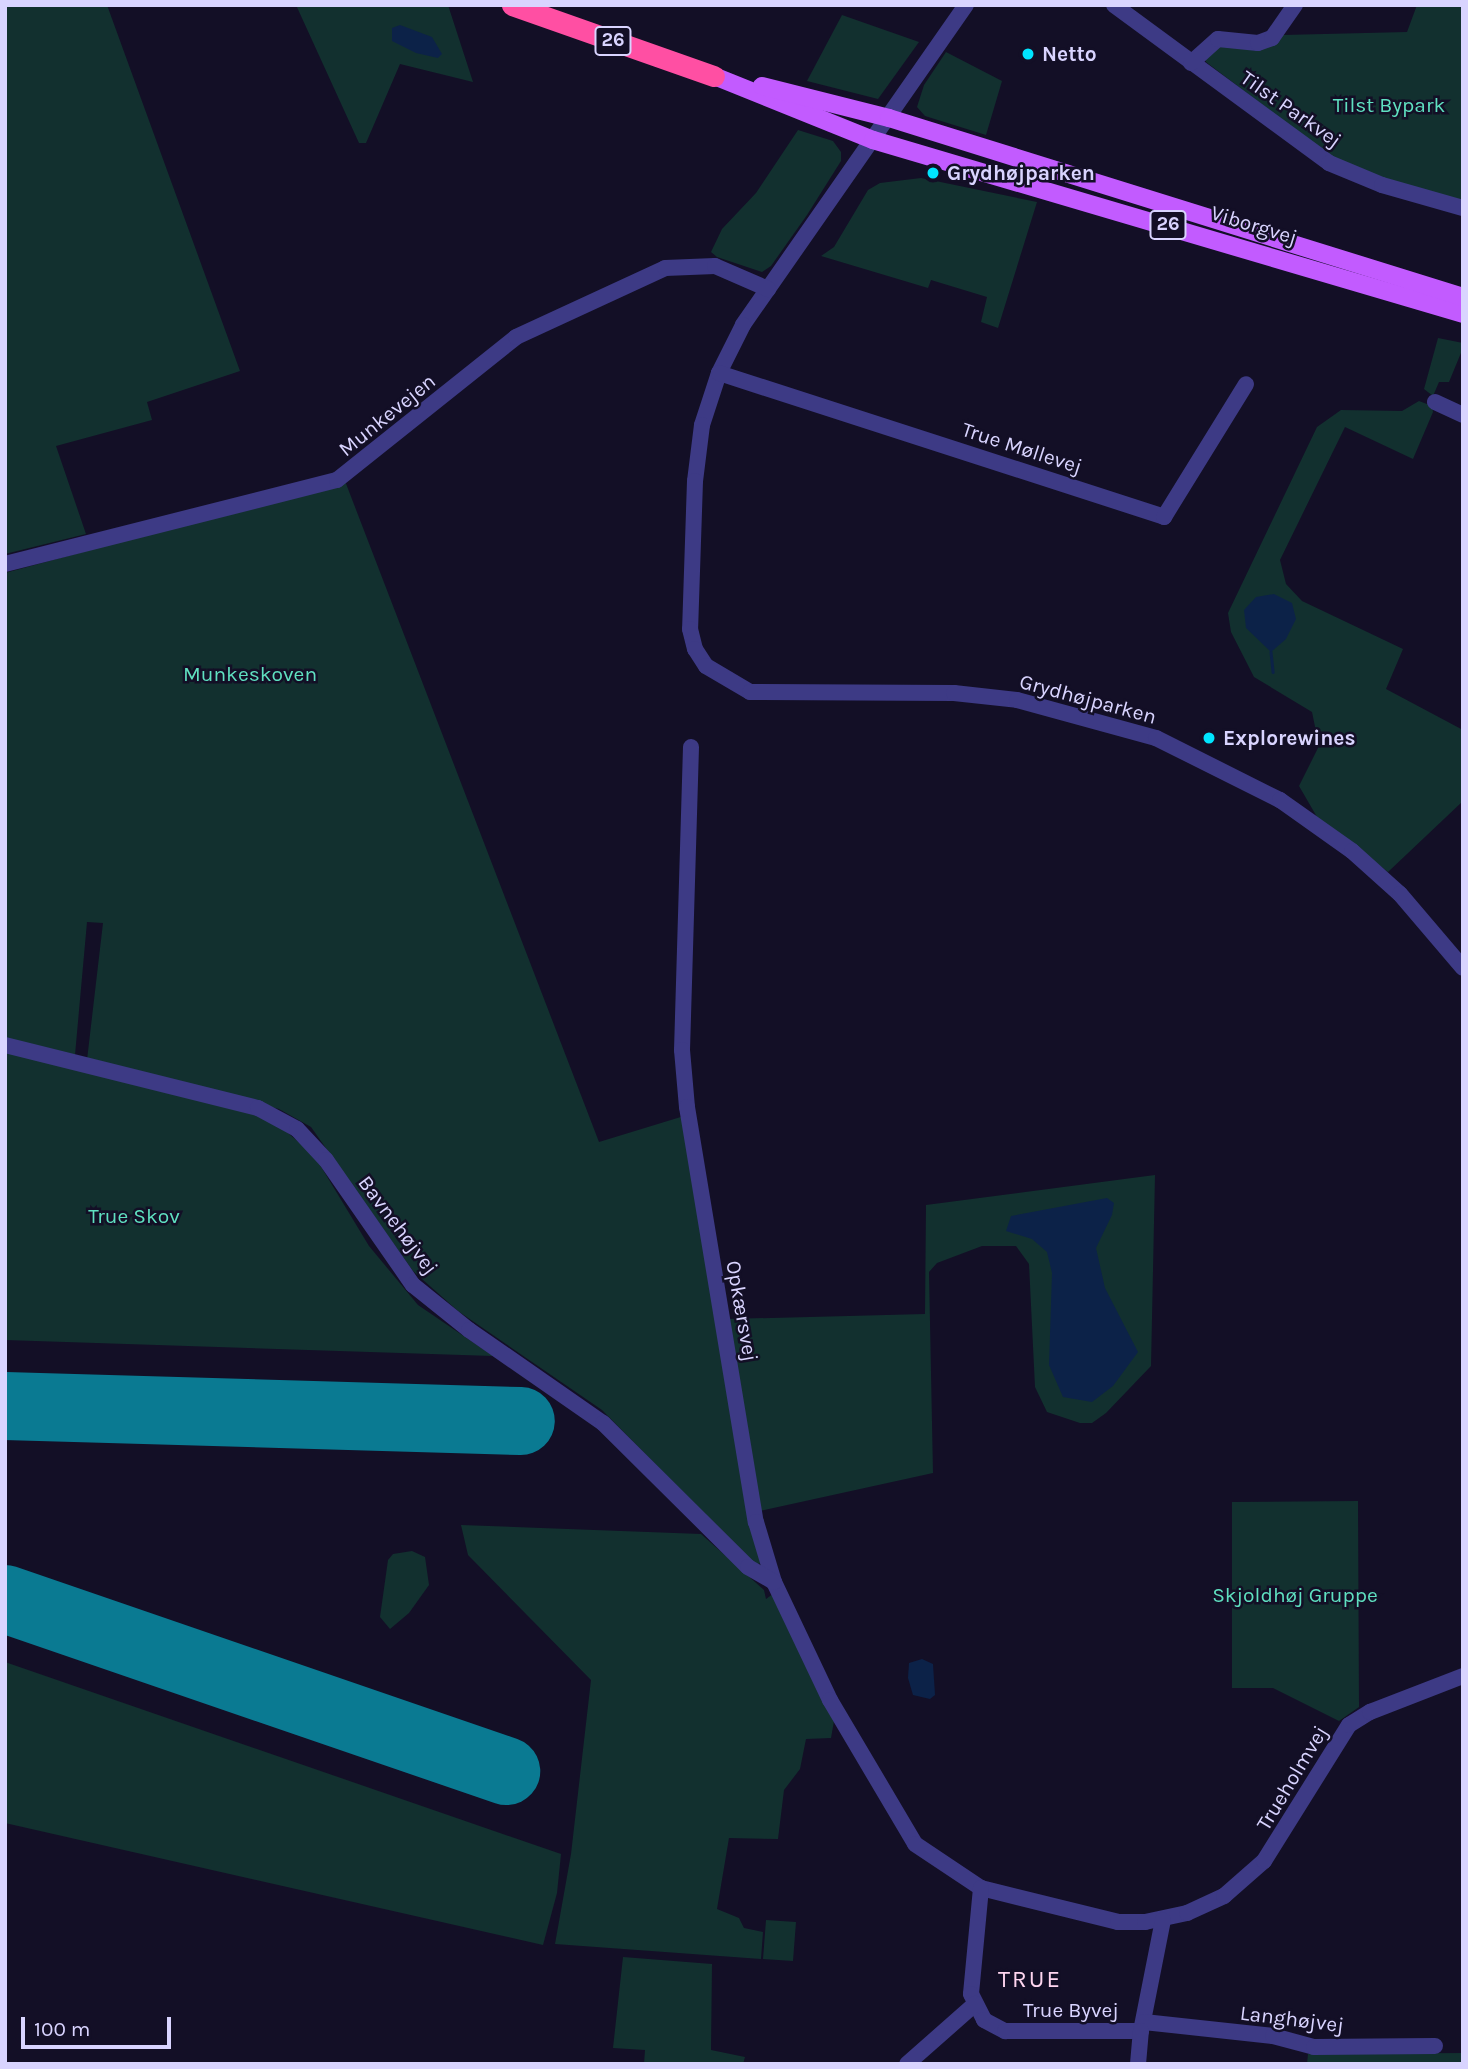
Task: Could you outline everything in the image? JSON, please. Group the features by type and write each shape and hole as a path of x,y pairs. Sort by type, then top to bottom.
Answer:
{"highway":[{"name":"Viborgvej","path":"512,5 714,76"}],"main road":[{"name":"Viborgvej","path":"714,76 889,118 1463,297"},
{"name":"Viborgvej","path":"714,76 873,140 1463,314"}],"street":[{"name":"Grydhøjparken","path":"966,5 743,326 719,373 702,425 695,481 690,629 695,649 706,666 725,681 766,695 979,696 1078,714 1156,738 1280,800 1352,851 1400,894 1463,968"},
{"name":"Tilst Parkvej","path":"1114,5 1329,163 1382,185 1463,208"},
{"path":"1191,63 1217,39 1258,43 1272,38 1295,5"},
{"name":"Munkevejen","path":"5,564 337,480 516,337 675,265 715,266 768,289"},
{"name":"True Møllevej","path":"719,373 1164,517 1246,384"},
{"path":"1435,402 1463,415"},
{"name":"Opkærsvej","path":"691,747 682,1050 687,1107 757,1522 774,1582 854,1747 915,1844 981,1888"},
{"name":"Bavnehøjvej","path":"5,1045 258,1108 297,1129 326,1160 414,1285 469,1330 603,1423 748,1567 774,1582"},
{"name":"Trueholmvej","path":"1163,1920 1208,1905 1264,1861 1349,1725 1370,1712 1463,1676"},
{"path":"907,2064 975,2004 970,1981 981,1888 1118,1922 1163,1920"},
{"name":"True Byvej","path":"975,2004 992,2028 1005,2031 1142,2026 1163,1920"},
{"path":"1138,2064 1142,2026"},
{"name":"Langhøjvej","path":"1142,2026 1273,2036 1314,2047 1436,2046"}],"green space":[{"path":"5,5 107,5 240,371 147,402 152,420 56,446 86,534 5,554"},
{"path":"296,5 448,5 473,82 400,64 366,143 359,143"},
{"name":"Tilst Bypark","path":"1417,5 1463,5 1463,203 1363,173 1334,159 1206,62 1205,54 1215,45 1283,35 1407,32"},
{"path":"842,15 919,42 878,99 807,81"},
{"path":"946,52 1002,81 986,135 925,116 917,107 924,85"},
{"path":"798,130 833,141 841,152 841,161 807,215 771,266 762,272 717,257 711,252 722,229 756,193"},
{"path":"921,178 1037,202 998,328 981,322 987,297 931,280 928,288 821,256 834,247 868,190 880,183"},
{"path":"1438,338 1463,343 1463,348 1449,382 1439,382 1433,396 1424,389"},
{"path":"1419,401 1432,406 1433,412 1413,459 1345,427 1280,560 1286,584 1302,601 1403,649 1386,689 1463,730 1463,801 1388,872 1317,817 1299,786 1319,746 1312,712 1254,677 1231,632 1228,613 1317,427 1341,410 1402,411"},
{"name":"Munkeskoven","path":"345,481 599,1142 684,1116 761,1563 755,1565 602,1410 458,1311 413,1271 311,1127 279,1109 87,1060 103,923 87,922 75,1055 5,1038 5,573"},
{"name":"True Skov","path":"5,1050 254,1113 282,1128 314,1155 369,1246 418,1305 493,1356 5,1340"},
{"path":"1155,1175 1151,1366 1106,1413 1092,1423 1080,1423 1047,1412 1035,1387 1029,1264 1016,1246 982,1246 937,1263 929,1272 933,1473 760,1511 728,1319 925,1314 926,1205"},
{"name":"Skjoldhøj Gruppe","path":"1358,1501 1359,1707 1339,1721 1273,1688 1232,1688 1232,1502"},
{"path":"461,1525 701,1534 764,1590 766,1599 773,1594 834,1721 831,1738 806,1739 800,1769 784,1790 778,1839 729,1838 717,1909 739,1918 744,1928 763,1932 761,1959 555,1944 571,1854 591,1680 468,1555"},
{"path":"412,1551 425,1557 429,1585 409,1613 390,1629 380,1617 388,1560 393,1554"},
{"path":"5,1662 561,1854 557,1893 543,1945 5,1823"},
{"path":"766,1920 796,1922 793,1961 763,1959"},
{"path":"623,1957 712,1964 711,2050 745,2057 743,2064 644,2064 645,2050 613,2048"},
{"path":"1463,2053 1463,2064 1307,2064 1308,2054"}],"water":[{"path":"400,25 432,37 442,54 438,58 416,53 392,41 392,28"},
{"path":"1274,594 1292,603 1296,619 1286,639 1271,652 1246,628 1244,610 1256,597"},
{"path":"1107,1198 1114,1203 1112,1215 1096,1248 1105,1288 1138,1352 1113,1386 1092,1402 1063,1397 1049,1365 1052,1273 1047,1252 1032,1239 1006,1231 1011,1216"},
{"path":"922,1659 933,1664 935,1695 930,1699 913,1695 908,1678 909,1663"}],"waterway":[{"path":"1271,652 1273,672"}],"runway":[{"path":"5,1406 521,1421"},
{"path":"5,1599 506,1771"}],"place":[{"name":"Netto","path":"1028,54"},
{"name":"Grydhøjparken","path":"933,173"},
{"name":"Explorewines","path":"1209,738"}],"district":[{"name":"TRUE","path":"1030,1980"}]}
